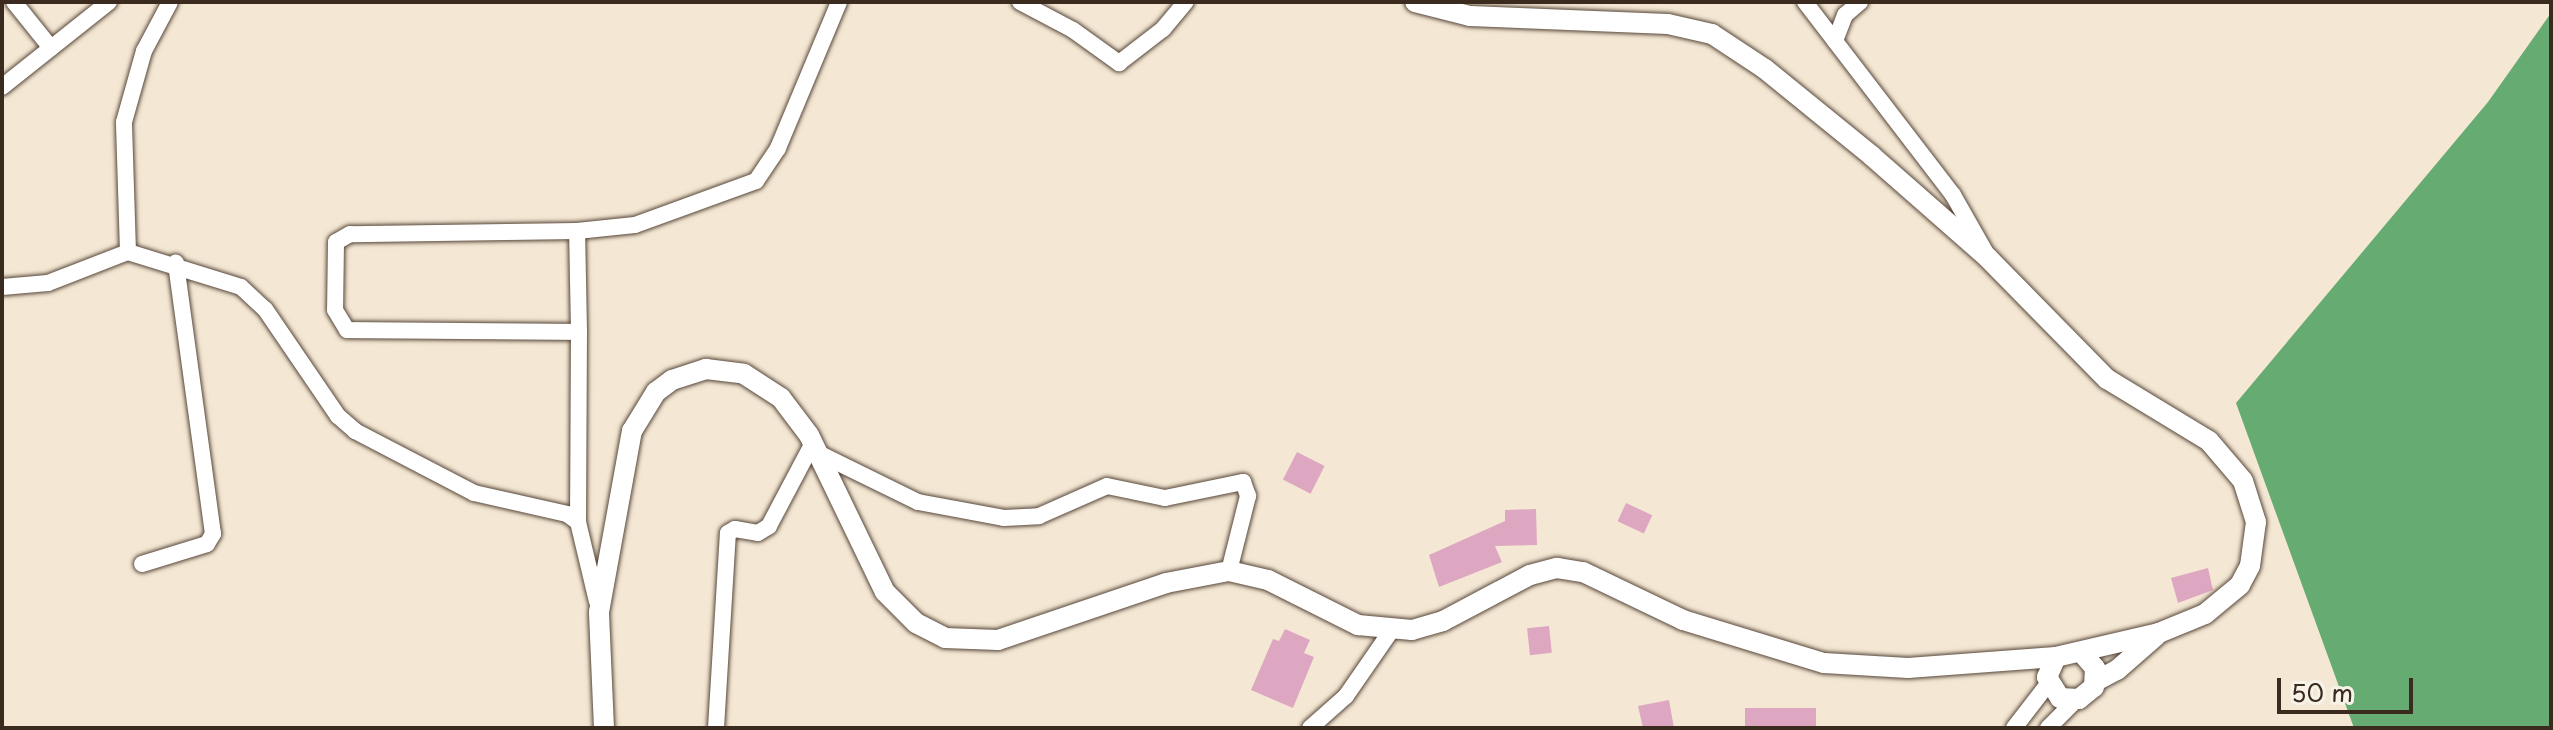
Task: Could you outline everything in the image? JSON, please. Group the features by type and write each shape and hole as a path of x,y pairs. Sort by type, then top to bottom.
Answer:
{"street":[{"path":"14,2 51,48"},
{"path":"2,87 109,2"},
{"path":"128,252 124,122 144,51 170,2"},
{"path":"579,332 354,332 342,326 335,310 336,242 344,235 577,231 635,225 756,181 778,148 839,2"},
{"path":"1020,2 1073,30 1119,63 1163,29 1186,2"},
{"path":"599,612 632,431 656,392 690,372 722,368 744,374 781,398 816,448 885,592 916,623 945,638 998,640 1166,583 1229,571 1268,580 1358,625 1391,631 1443,621 1530,575 1570,568 1683,620 1808,660 1882,668 2083,654 2159,633 2205,614 2240,585 2250,566 2256,522 2243,481 2209,441 2125,393 2090,365 1988,258 1792,90 1712,34 1668,24 1478,17 1415,2"},
{"path":"1805,2 1953,195 1988,258"},
{"path":"1835,41 1845,15 1860,2"},
{"path":"577,231 578,522 599,612 604,728"},
{"path":"2,287 48,283 128,252 176,263 250,294 338,416 355,431 474,493 567,514 578,522"},
{"path":"142,564 207,544 213,534 176,263"},
{"path":"816,448 918,502 1004,518 1039,516 1107,486 1165,498 1243,482 1248,496 1236,524 1229,571"},
{"path":"716,728 728,533 735,529 758,533 769,526 816,448"},
{"path":"1310,728 1346,696 1391,631"},
{"path":"2048,728 2075,701 2088,695 2096,681 2117,670 2159,633"},
{"path":"2083,654 2095,668 2096,681"},
{"path":"2014,728 2048,680 2056,657"},
{"path":"2017,661 2048,680 2060,698 2075,701"}],"green space":[{"path":"2551,13 2551,728 2354,728 2236,403 2488,102"}],"building":[{"path":"1297,452 1325,466 1311,494 1283,480"},
{"path":"1626,503 1652,515 1644,533 1618,521"},
{"path":"1536,509 1537,545 1495,546 1502,562 1439,587 1429,555 1505,521 1505,510"},
{"path":"2208,568 2213,590 2178,603 2171,578"},
{"path":"1549,626 1552,653 1530,655 1527,628"},
{"path":"1285,629 1310,640 1304,653 1314,657 1293,708 1251,690 1273,639 1279,641"},
{"path":"1669,700 1674,728 1643,728 1638,706"},
{"path":"1745,708 1816,708 1816,728 1745,728"}]}
